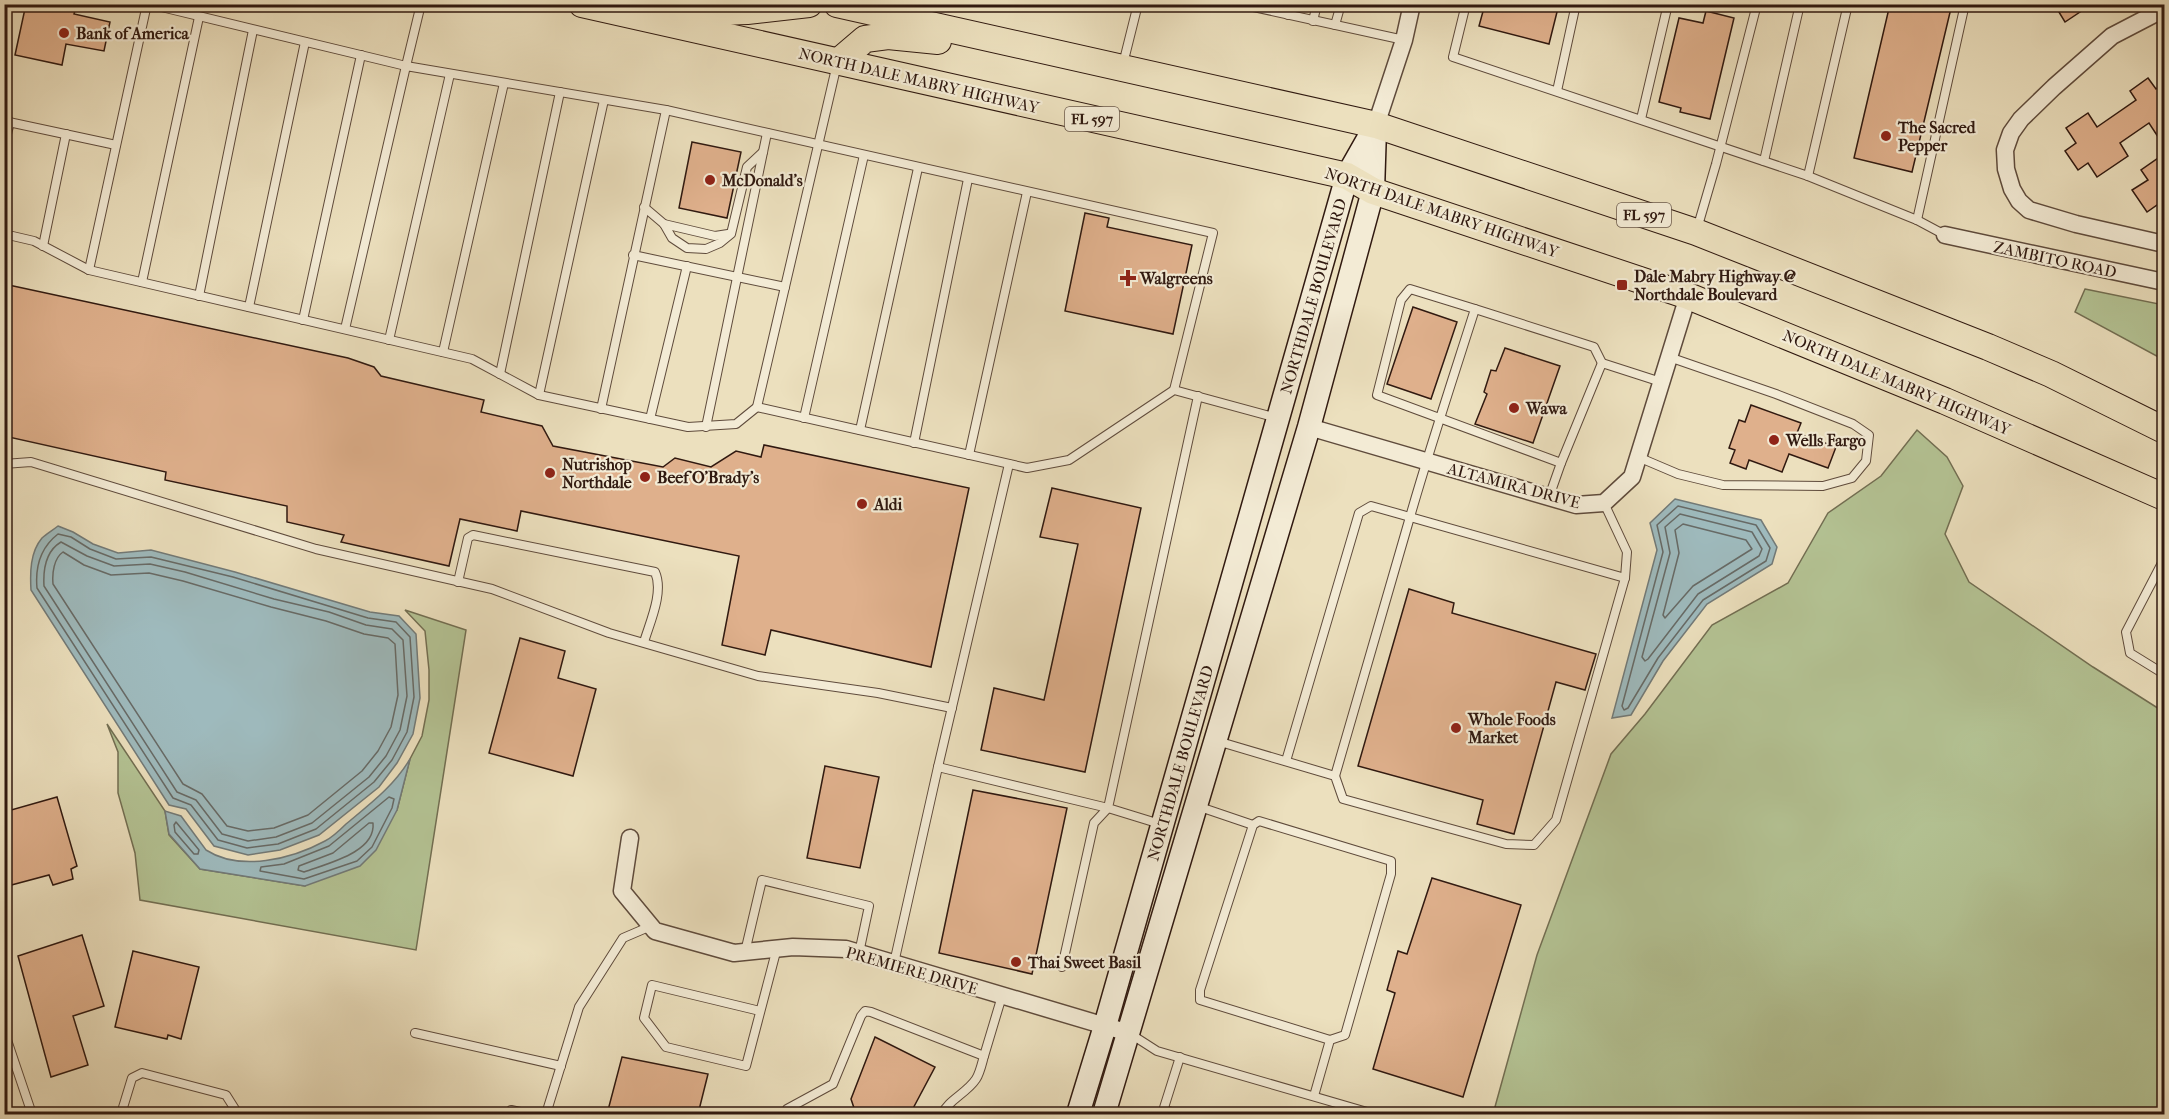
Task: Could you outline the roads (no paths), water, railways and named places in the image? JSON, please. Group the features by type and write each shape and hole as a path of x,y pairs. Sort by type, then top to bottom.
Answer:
{"main road":[{"name":"NORTH DALE MABRY HIGHWAY","path":"582,4 1347,176 1373,191 1689,296 1945,401 2164,496"},
{"path":"632,16 756,10 809,4"},
{"name":"FL 597","path":"837,4 919,18 1055,53 1376,125 1696,232 1988,347 2051,374 2164,430"},
{"path":"838,62 865,39 888,36 1055,53"}],"street":[{"path":"1376,125 1404,40 1413,4"},
{"path":"2164,9 2112,36 2054,87 2021,119 2011,133 2005,150 2006,169 2012,189 2019,201 2029,210 2076,224 2164,244"},
{"name":"NORTHDALE BOULEVARD","path":"1078,1114 1347,176 1376,125"},
{"name":"NORTHDALE BOULEVARD","path":"1104,1114 1309,427 1373,191 1376,125"},
{"name":"ZAMBITO ROAD","path":"1945,235 2164,282"},
{"path":"1309,427 1303,387 1313,294"},
{"name":"ALTAMIRA DRIVE","path":"1309,427 1576,505 1604,503 1632,477 1689,296"},
{"path":"1266,572 1271,509 1284,441 1284,425 1277,418"},
{"path":"1188,733 1216,741"},
{"name":"PREMIERE DRIVE","path":"630,838 622,891 655,931 734,953 793,947 846,949 1129,1033"}],"lane":[{"path":"89,270 148,4 406,66 666,110 1213,233 1174,390 1069,460 1027,468 757,407"},
{"path":"345,329 421,4"},
{"path":"1122,68 1138,4"},
{"path":"1240,4 1404,40"},
{"path":"1288,15 1290,4"},
{"path":"1313,21 1317,4"},
{"path":"1335,25 1341,4"},
{"path":"1466,4 1453,57 1764,160 1917,220 1945,235"},
{"path":"1557,91 1576,4"},
{"path":"1641,118 1668,4"},
{"path":"1696,232 1757,4"},
{"path":"1764,160 1800,4"},
{"path":"1808,176 1848,4"},
{"path":"1917,220 1965,4"},
{"path":"142,282 199,17"},
{"path":"199,296 254,30"},
{"path":"249,307 305,42"},
{"path":"303,320 361,55"},
{"path":"4,234 34,241 89,270 472,359 539,395 688,428 736,424 757,407 838,62"},
{"path":"389,340 450,74"},
{"path":"443,352 504,83"},
{"path":"501,374 560,92"},
{"path":"539,395 604,100"},
{"path":"601,408 666,110"},
{"path":"4,146 7,122 117,145"},
{"path":"706,427 768,133"},
{"path":"43,246 66,134"},
{"path":"644,207 664,224 672,238 687,248 706,249 720,243 731,234 747,167 764,152"},
{"path":"804,418 864,155"},
{"path":"860,430 918,168"},
{"path":"914,442 968,179"},
{"path":"969,455 1027,192"},
{"path":"664,224 715,236 731,234"},
{"path":"633,255 785,287"},
{"path":"650,419 687,266"},
{"path":"1561,463 1377,395 1401,300 1410,289 1594,347 1602,363 1661,382"},
{"path":"1475,309 1426,461 1335,776 1343,799 1506,844 1534,845 1556,820 1625,578 1627,552 1604,503"},
{"path":"1638,457 1678,474 1724,485 1823,486 1852,478 1866,461 1869,435 1853,424 1776,394 1669,357"},
{"path":"1549,497 1602,363"},
{"path":"1174,390 1277,418"},
{"path":"1062,967 1094,823 1108,808 1198,396"},
{"path":"4,464 31,462 316,549 492,589 579,624 758,676 878,693 952,708"},
{"path":"894,963 1009,464"},
{"path":"1286,761 1359,513 1371,506 1625,578"},
{"path":"458,582 468,538 474,535 655,572 659,580 657,594 644,642"},
{"path":"2163,565 2126,632 2130,653 2164,674"},
{"path":"1216,741 1335,776"},
{"path":"938,767 1108,808 1162,825"},
{"path":"1196,806 1253,825"},
{"path":"1259,821 1390,861 1391,874 1345,1035 1330,1040 1200,1000 1200,990 1253,825 1259,821"},
{"path":"745,952 762,880 869,906 859,953"},
{"path":"546,1114 579,1007 622,938 651,926"},
{"path":"760,1011 652,985 644,1018 666,1047 746,1066 777,948"},
{"path":"942,1114 945,1108 962,1095 977,1078 1002,996"},
{"path":"784,1114 787,1109 833,1084 865,1011 871,1011 984,1056"},
{"path":"4,1031 33,1114"},
{"path":"415,1033 561,1066"},
{"path":"1129,1033 1157,1051 1374,1114"},
{"path":"1314,1096 1330,1040"},
{"path":"1180,1058 1163,1112 1181,1114"},
{"path":"120,1114 132,1078 142,1073 226,1095 238,1114"},
{"path":"510,1114 511,1110 529,1114"}],"water":[{"path":"1675,499 1761,520 1777,547 1772,564 1707,604 1663,661 1631,715 1612,718 1657,550 1650,523"},
{"path":"58,526 93,544 118,553 151,550 370,612 399,616 416,634 420,698 413,734 397,763 379,787 319,835 280,850 248,855 214,846 186,809 169,805 31,590 31,570 35,550 42,538"},
{"path":"410,759 397,810 376,850 360,866 305,886 200,869 169,834 165,811 181,816 206,850 220,857 250,862 282,858 325,841 336,833 389,786"}],"place":[{"name":"Bank of America","path":"64,33"},
{"name":"The Sacred Pepper","path":"1886,136"},
{"name":"McDonald's","path":"710,180"},
{"name":"Walgreens","path":"1128,278"},
{"name":"Dale Mabry Highway @ Northdale Boulevard","path":"1622,285"},
{"name":"Wawa","path":"1514,408"},
{"name":"Wells Fargo","path":"1774,440"},
{"name":"Nutrishop Northdale","path":"550,473"},
{"name":"Beef O'Brady's","path":"645,477"},
{"name":"Aldi","path":"862,504"},
{"name":"Whole Foods Market","path":"1456,728"},
{"name":"Thai Sweet Basil","path":"1016,962"}]}
